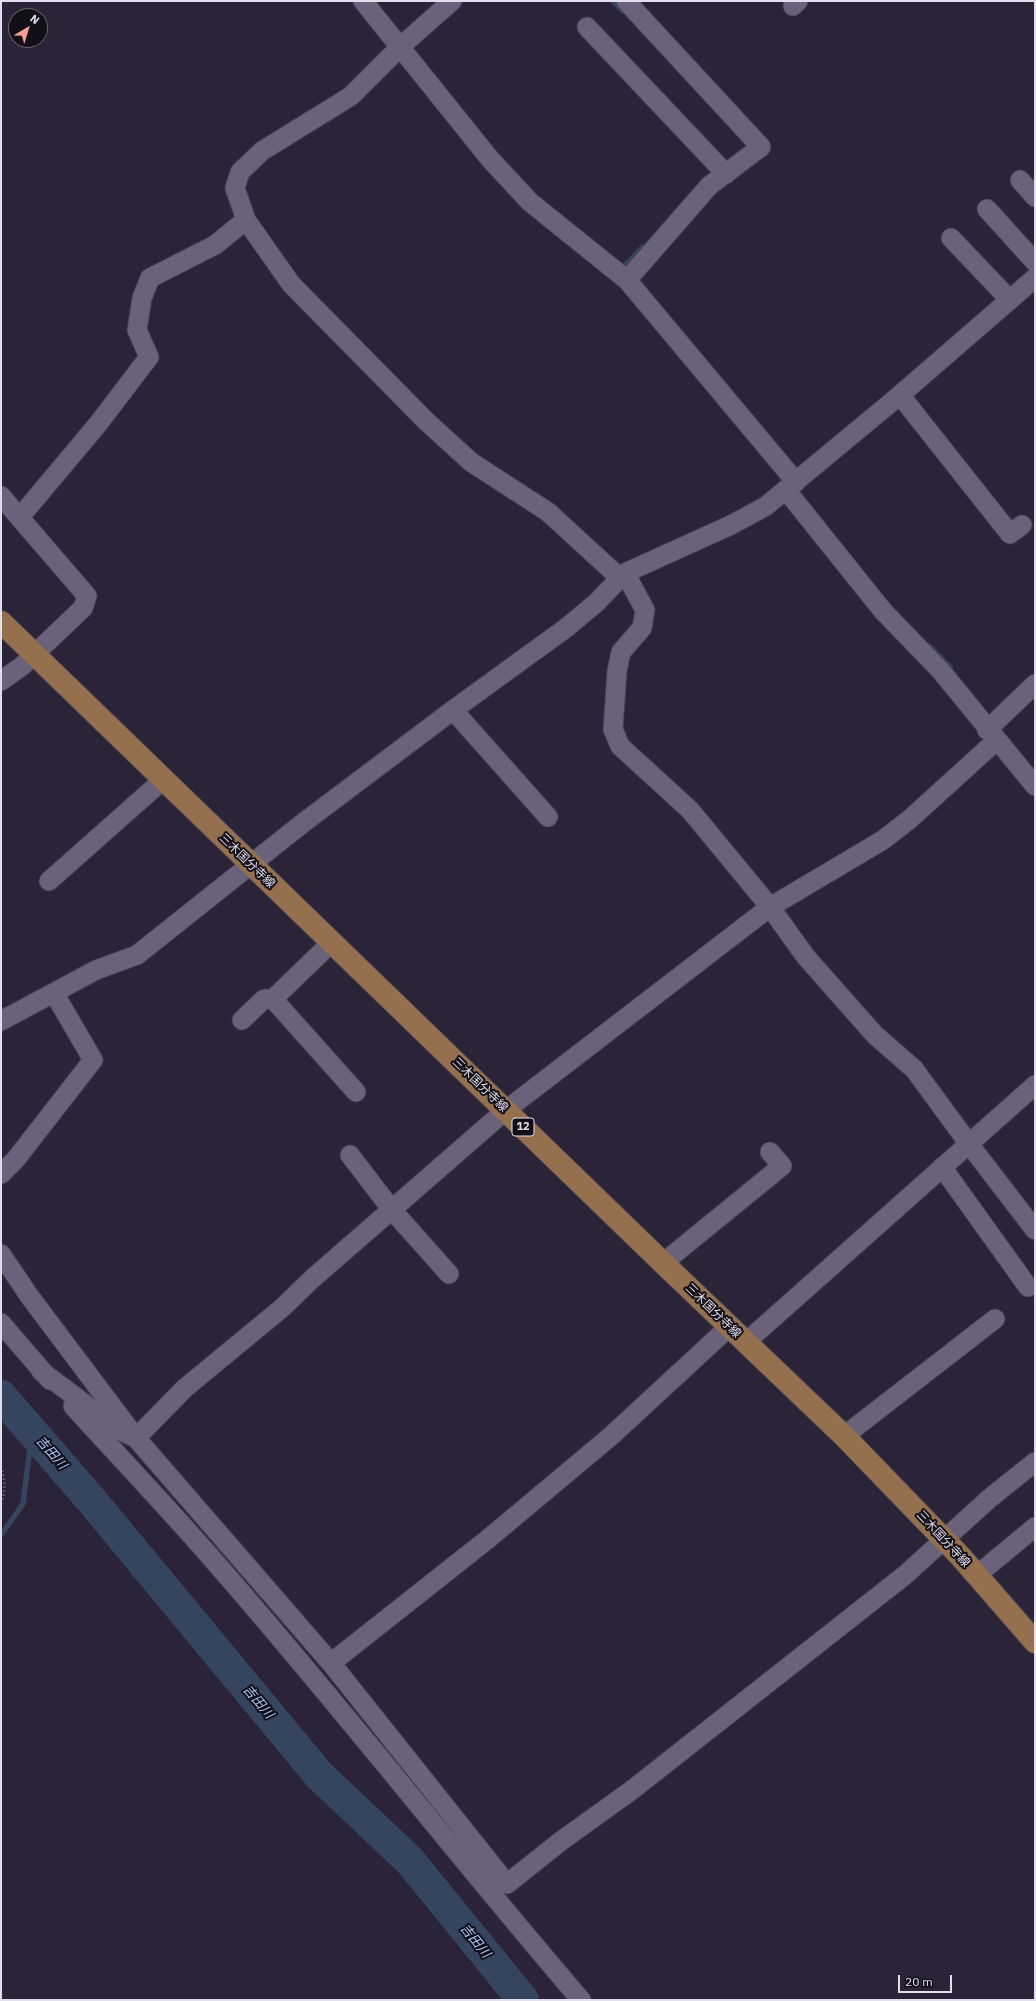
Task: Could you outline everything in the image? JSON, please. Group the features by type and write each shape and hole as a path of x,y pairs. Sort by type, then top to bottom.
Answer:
{"main road":[{"name":"三木国分寺線","path":"1,623 729,1327 844,1436 977,1575 1035,1642"}],"street":[{"path":"363,1 490,159 530,202 627,280 791,486 883,611 941,671 993,730 1035,786"},
{"path":"452,1 400,47 351,96 262,151 240,172 235,188 246,220 292,284 426,421 471,462 548,512 623,576 645,610 642,628 621,652 617,670 613,729 620,746 690,810 770,906 806,957 875,1035 914,1069 1035,1230"},
{"path":"626,1 761,147 709,186 627,280"},
{"path":"587,27 726,174"},
{"path":"1020,180 1035,197"},
{"path":"987,209 1035,262"},
{"path":"20,517 98,424 149,357 137,330 142,298 150,278 214,245 246,220"},
{"path":"951,238 1010,300"},
{"path":"1,1021 96,970 138,954 453,710 566,628 623,576 731,525 766,506 900,395 1010,300 1033,285"},
{"path":"900,395 1010,534 1022,525"},
{"path":"1,496 87,596 83,608 22,666 1,680"},
{"path":"136,1438 185,1388 282,1308 312,1279 506,1110 770,906 883,840 910,819 1035,684"},
{"path":"453,710 548,817"},
{"path":"49,881 163,780"},
{"path":"242,1020 264,1000 273,999 332,942"},
{"path":"1,1174 16,1158 93,1060 54,993"},
{"path":"273,999 356,1092"},
{"path":"745,1342 1035,1085"},
{"path":"663,1263 782,1166 770,1152"},
{"path":"350,1156 392,1210 449,1274"},
{"path":"942,1167 1028,1287"},
{"path":"1,1254 30,1297 136,1438 331,1663 507,1884 561,1840 632,1790 905,1575 943,1539 1035,1462"},
{"path":"844,1436 995,1319"},
{"path":"1,1323 41,1371 220,1568 346,1717 499,1904 581,2000"},
{"path":"331,1663 488,1539 611,1436 729,1327"},
{"path":"41,1371 121,1431 136,1438"},
{"path":"977,1575 1035,1527"}],"path":[{"path":"1,1467 5,1479 4,1496 1,1503"}],"waterway":[{"path":"613,1 623,11"},
{"path":"624,267 643,247"},
{"path":"929,646 950,667"},
{"name":"吉田川","path":"1,1396 92,1501 319,1775 410,1861 523,2000"},
{"path":"1,1535 23,1504 32,1431"}]}
